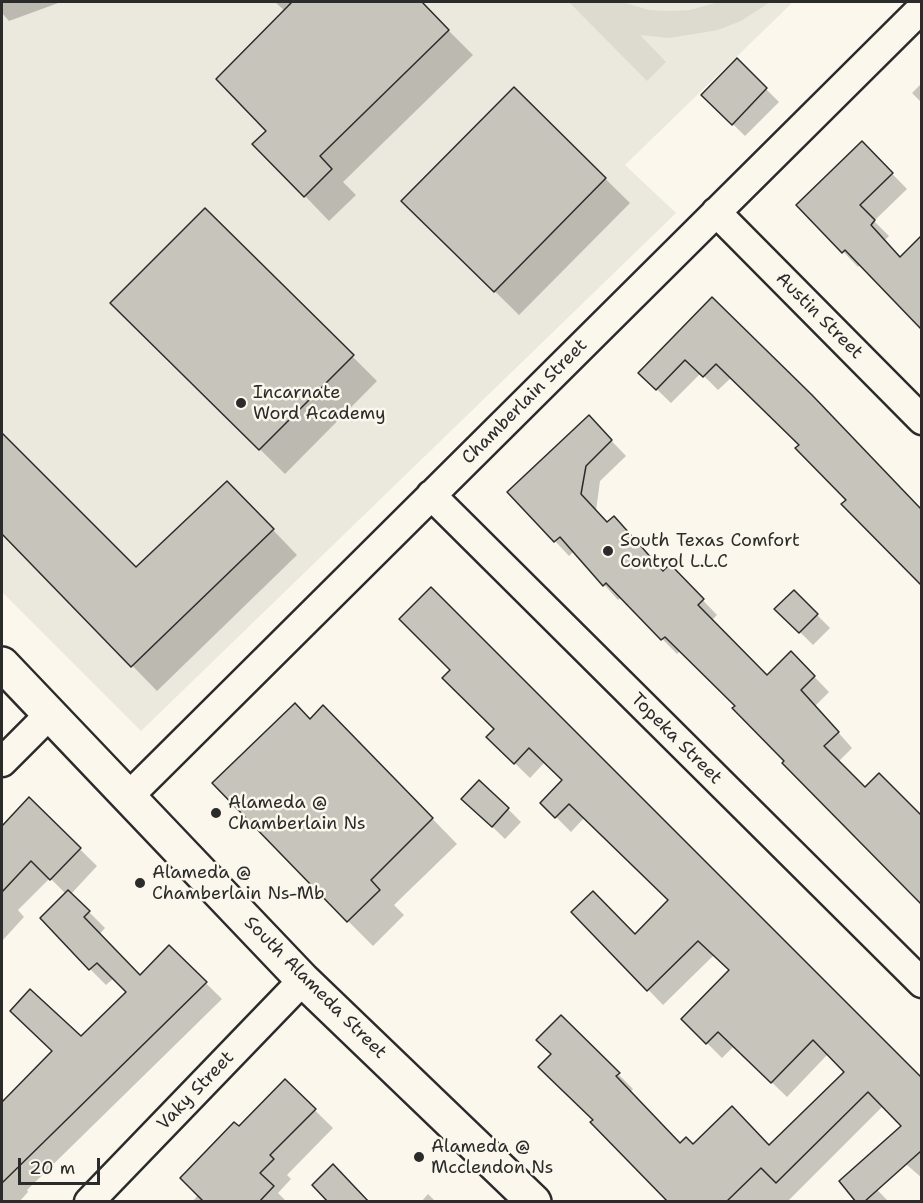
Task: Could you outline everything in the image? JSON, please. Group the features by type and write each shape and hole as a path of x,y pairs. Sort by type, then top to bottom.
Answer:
{"main road":[{"name":"South Alameda Street","path":"2,664 303,980 534,1202"}],"street":[{"name":"Chamberlain Street","path":"129,796 921,8"},
{"name":"Austin Street","path":"716,212 921,420"},
{"name":"Topeka Street","path":"431,495 921,983"},
{"path":"2,762 50,714"},
{"name":"Vaky Street","path":"88,1202 303,980"}],"shaded area":[{"name":"Incarnate Word Academy","path":"2,2 793,2 625,165 676,213 141,731 2,592"},
{"path":"569,2 622,2 649,10 669,11 690,10 719,2 770,2 741,21 718,30 669,38 640,35 666,62 647,81"}],"building":[{"path":"292,2 422,2 449,30 320,156 332,169 304,197 252,144 266,131 216,79"},
{"path":"737,58 767,88 732,125 701,95"},
{"path":"514,87 606,178 494,292 401,201"},
{"path":"862,141 893,173 860,205 875,220 871,225 900,257 921,236 921,329 845,250 842,253 796,205"},
{"path":"205,208 354,355 259,450 110,303"},
{"path":"712,297 812,395 921,509 921,585 841,504 846,500 795,448 799,445 716,364 703,377 685,360 656,390 638,373"},
{"path":"589,415 612,440 586,466 581,494 607,522 614,516 663,571 670,564 704,599 698,605 767,675 791,651 815,676 801,690 839,732 824,746 865,787 879,773 921,815 921,904 782,763 784,761 732,708 735,706 665,637 661,640 606,583 603,586 560,537 554,542 507,492"},
{"path":"2,433 136,567 227,481 274,529 131,667 2,534"},
{"path":"431,587 921,1077 921,1151 864,1202 856,1202 839,1181 901,1126 868,1092 776,1183 761,1168 726,1202 668,1202 590,1122 593,1120 538,1067 551,1054 536,1040 561,1015 620,1073 616,1076 680,1143 686,1137 693,1144 732,1106 769,1145 844,1072 813,1040 771,1083 718,1032 706,1044 681,1019 729,970 698,941 647,991 571,912 593,891 635,934 668,900 569,804 555,818 540,803 562,780 529,748 514,764 486,737 494,729 442,678 450,670 399,619"},
{"path":"794,590 818,614 799,633 774,609"},
{"path":"295,703 310,719 323,705 433,818 371,880 380,890 347,922 212,783"},
{"path":"479,780 509,808 492,827 461,799"},
{"path":"29,797 81,848 50,880 31,861 2,892 2,826"},
{"path":"68,890 90,911 84,917 140,975 169,945 207,982 2,1183 2,1102 52,1051 10,1011 30,989 81,1036 126,992 97,963 89,970 40,918"},
{"path":"285,1079 316,1109 270,1155 274,1159 260,1173 274,1186 259,1202 204,1202 180,1178 234,1122 239,1126"},
{"path":"333,1164 369,1202 328,1202 312,1185"}],"place":[{"name":"Incarnate Word Academy","path":"241,403"},
{"name":"South Texas Comfort Control L.L.C","path":"608,551"},
{"name":"Alameda @ Chamberlain Ns","path":"216,813"},
{"name":"Alameda @ Chamberlain Ns-Mb","path":"140,883"},
{"name":"Alameda @ Mcclendon Ns","path":"419,1157"}]}
